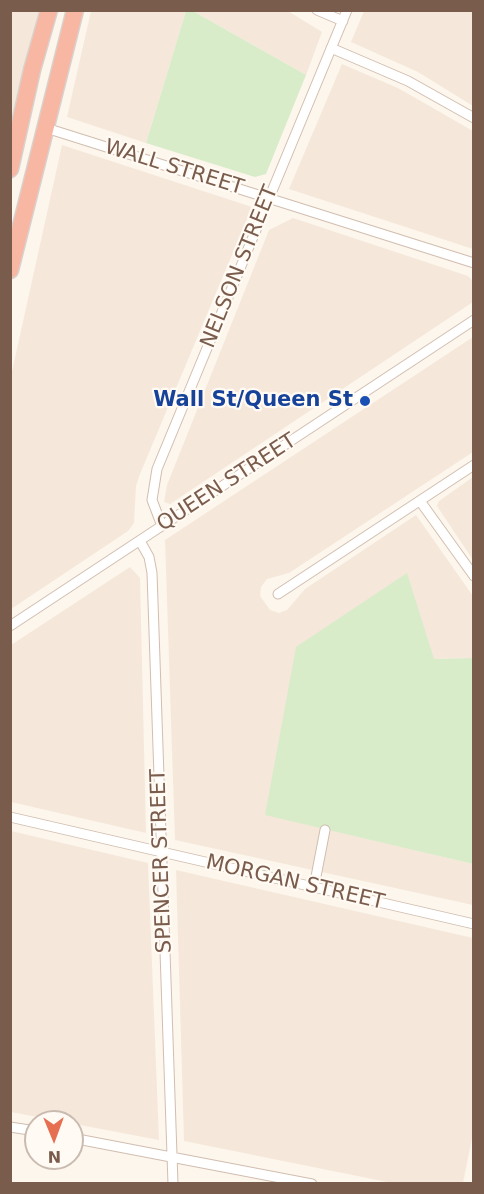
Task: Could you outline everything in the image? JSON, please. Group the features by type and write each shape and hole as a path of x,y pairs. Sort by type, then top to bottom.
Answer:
{"highway":[{"path":"10,169 32,70 49,10"},
{"path":"11,264 75,10"}],"street":[{"path":"317,10 343,21"},
{"name":"NELSON STREET","path":"162,526 152,500 156,474 347,10"},
{"path":"331,48 408,81 474,118"},
{"name":"WALL STREET","path":"46,128 474,263"},
{"name":"QUEEN STREET","path":"10,626 474,320"},
{"path":"278,594 474,465"},
{"path":"420,501 474,576"},
{"name":"SPENCER STREET","path":"140,541 149,557 152,569 173,1184"},
{"name":"MORGAN STREET","path":"10,817 474,924"},
{"path":"314,887 325,830"},
{"path":"84,1140 312,1184"}],"shaded area":[{"path":"11,11 39,11 11,124"},
{"path":"91,11 186,11 146,143 67,117"},
{"path":"193,11 288,11 322,32 306,75"},
{"path":"364,11 473,11 473,106 418,72 351,42"},
{"path":"342,64 398,88 473,131 473,249 289,189"},
{"path":"62,145 252,207 140,474 136,486 134,523 128,531 11,609 11,376"},
{"path":"293,218 468,276 473,281 473,302 170,504 164,502 167,485 269,230"},
{"path":"473,337 473,452 289,573 267,579 261,587 260,596 270,610 279,613 287,610 305,589 416,515 473,596 473,658 434,659 265,814 473,864 473,905 175,840 165,540"},
{"path":"473,477 473,560 437,506 439,501"},
{"path":"130,567 140,578 146,833 11,802 11,645"},
{"path":"11,831 148,863 159,1140 84,1126 84,1110 24,1110 24,1114 11,1112"},
{"path":"176,870 473,938 474,1128 463,1183 392,1183 184,1141"}],"green space":[{"path":"186,11 193,11 306,75 266,174 255,177 146,143"},
{"path":"407,573 434,659 473,658 473,864 265,815 296,647"}],"place":[{"name":"Wall St/Queen St","path":"365,401"}]}
